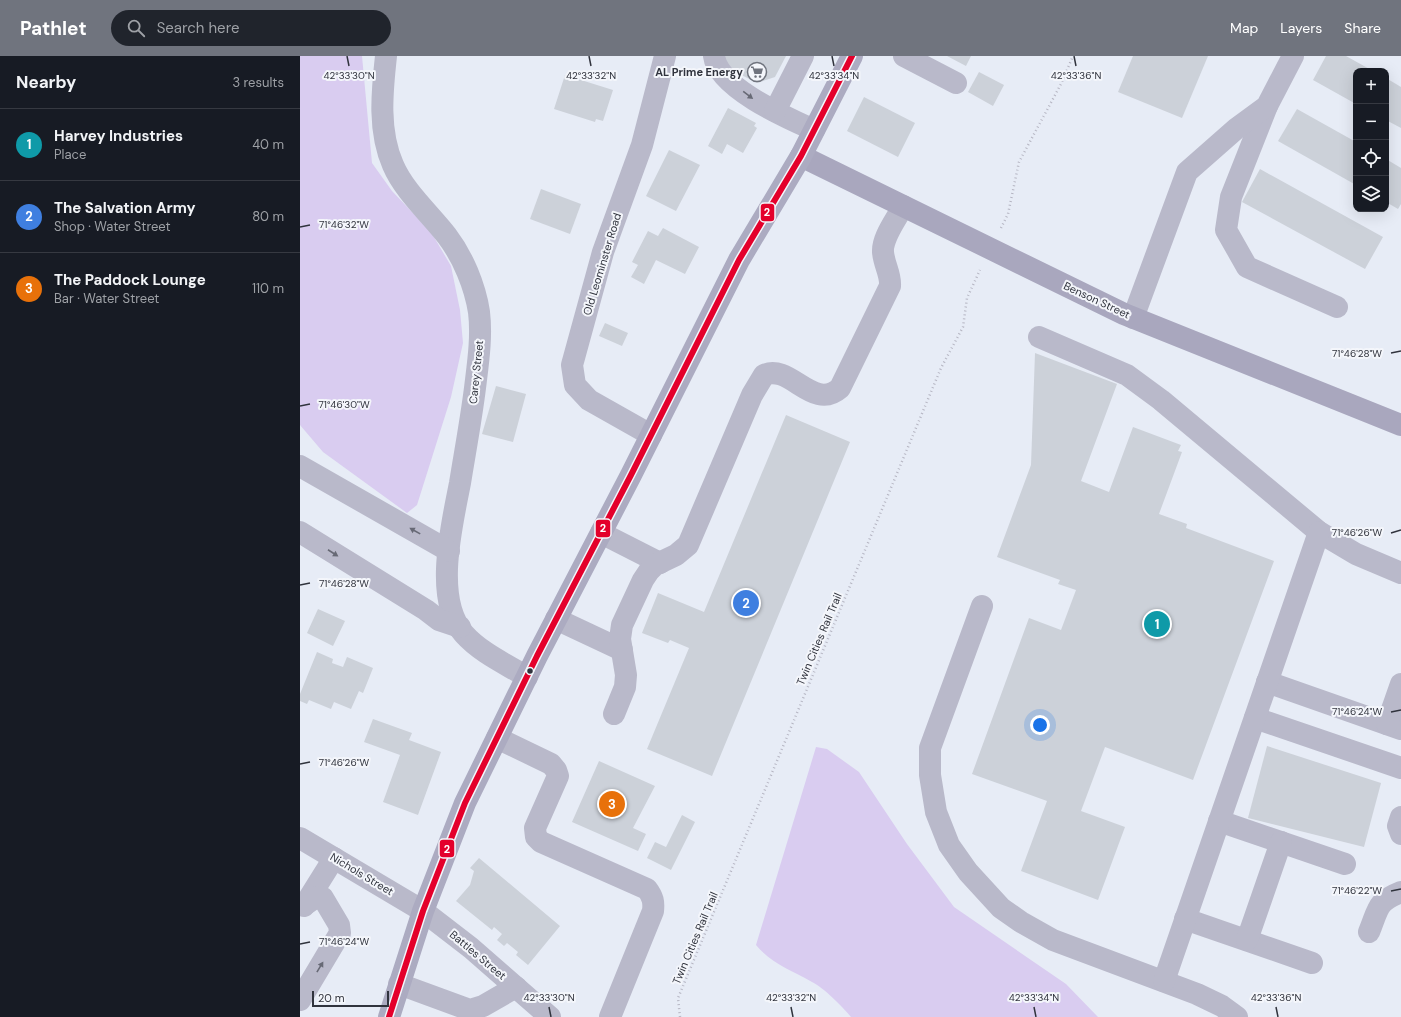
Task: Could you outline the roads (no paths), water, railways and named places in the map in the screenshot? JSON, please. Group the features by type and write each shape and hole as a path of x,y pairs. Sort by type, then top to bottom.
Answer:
{"highway":[{"path":"389,1017 423,911 465,803 556,619 740,260 801,156 852,56"}],"main road":[{"name":"Benson Street","path":"801,156 1133,318 1401,425"}],"street":[{"name":"Carey Street","path":"386,56 382,101 384,137 393,166 416,200 448,237 468,273 479,312 480,351 449,551 447,568 448,593 453,614 464,634 486,653 527,677"},
{"name":"Old Leominster Road","path":"651,435 589,400 575,385 572,365 603,252 642,144 665,56"},
{"path":"714,56 716,65 727,79 759,103 814,130"},
{"path":"775,111 803,56"},
{"path":"904,56 956,83"},
{"path":"1293,56 1267,106 1231,197 1226,230 1247,267 1338,307"},
{"path":"1133,318 1187,172 1237,128 1267,106"},
{"path":"614,714 625,687 626,676 620,639 622,625 643,580 655,565 676,555 688,544 752,395 764,375 777,373 820,395 830,394 840,388 890,286 891,278 885,262 884,246 903,206"},
{"path":"1039,337 1127,375 1142,385 1319,532 1356,554 1401,573"},
{"path":"300,466 449,551"},
{"path":"300,532 426,610 439,620 460,627"},
{"path":"1164,981 1319,532"},
{"path":"601,533 660,562"},
{"path":"982,606 930,748 930,775 936,812 949,844 968,872 1002,908 1021,922 1053,940 1197,994 1222,1006 1237,1017"},
{"path":"556,619 622,650"},
{"path":"1267,682 1394,726 1401,684"},
{"path":"1255,718 1401,768"},
{"path":"497,738 551,764 556,770 558,776 535,828 536,836 541,842 647,889 652,895 654,903 653,911 610,1017"},
{"path":"1401,817 1398,826 1401,834"},
{"path":"1219,821 1345,864"},
{"name":"Nichols Street","path":"300,838 423,911"},
{"path":"1247,940 1281,842"},
{"path":"303,908 334,858"},
{"path":"1370,932 1380,904 1388,896 1401,892"},
{"path":"300,1000 340,933 339,925 323,898 316,897 303,908"},
{"name":"Battles Street","path":"423,911 471,948 550,1017"},
{"path":"1185,919 1312,963"},
{"path":"399,984 470,1010 483,1006 516,987"}],"place":[{"name":"AL Prime Energy","path":"757,72"},
{"name":"The Salvation Army","path":"746,603"},
{"name":"Harvey Industries","path":"1157,624"},
{"name":"The Paddock Lounge","path":"612,804"}]}
